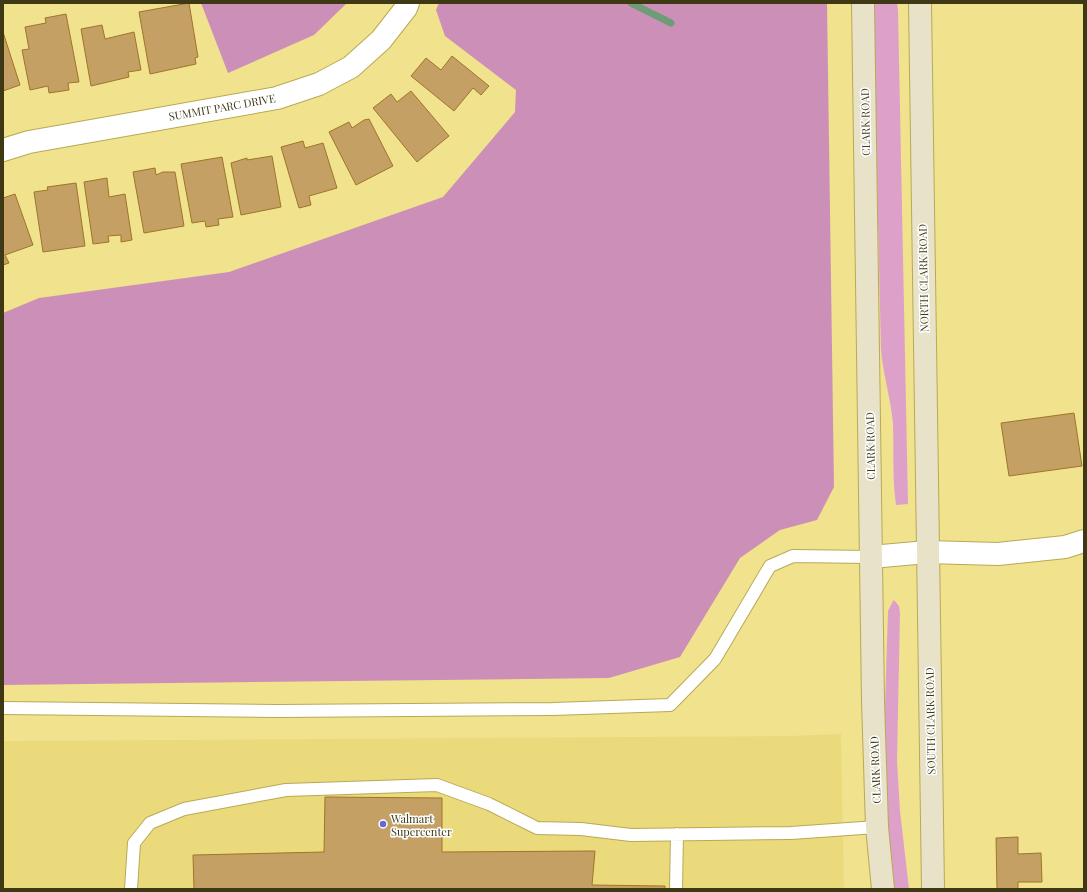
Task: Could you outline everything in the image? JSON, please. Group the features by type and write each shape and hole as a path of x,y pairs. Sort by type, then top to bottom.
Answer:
{"main road":[{"name":"CLARK ROAD","path":"863,3 873,701 876,827 883,889"},
{"name":"NORTH CLARK ROAD","path":"920,3 927,552"},
{"name":"SOUTH CLARK ROAD","path":"927,552 933,889"}],"street":[{"name":"SUMMIT PARC DRIVE","path":"3,150 29,142 276,98 319,84 351,67 381,40 406,8 408,3"},
{"path":"871,557 927,552 998,554 1066,547 1084,541"}],"lane":[{"path":"3,708 278,712 552,709 670,705 715,659 770,566 793,556 871,557"},
{"path":"131,889 134,843 150,823 184,809 286,790 437,785 489,804 536,828 581,829 631,835 791,833 876,827"},
{"path":"676,834 676,889"}],"shaded area":[{"path":"201,3 347,3 314,35 228,73"},
{"path":"439,3 827,3 834,487 817,520 780,530 740,558 680,657 609,678 3,685 3,313 39,298 229,272 443,197 515,112 516,90 445,36 436,10"},
{"path":"873,3 897,3 898,10 908,504 896,505 893,424 881,350"},
{"path":"894,600 899,606 900,613 897,761 900,811 909,889 885,889 884,737 888,611"},
{"path":"841,734 844,889 3,889 3,741 789,736"}],"building":[{"path":"189,3 198,57 195,58 196,64 150,74 139,12"},
{"path":"66,14 79,82 68,83 69,90 49,93 48,86 30,90 22,50 29,49 25,27 46,23 45,18"},
{"path":"102,25 105,39 134,32 141,70 128,72 129,77 91,86 81,29"},
{"path":"3,32 20,85 3,91"},
{"path":"452,56 489,86 481,95 473,88 454,111 411,76 426,58 441,70"},
{"path":"411,91 449,136 417,162 373,108 391,94 397,102"},
{"path":"369,119 393,166 356,185 329,132 349,122 352,128 364,120"},
{"path":"303,141 305,148 323,143 337,188 309,196 311,205 299,208 281,147"},
{"path":"272,156 281,207 241,215 231,163 247,158 247,160"},
{"path":"222,157 233,217 218,219 219,225 206,227 205,221 192,223 181,164"},
{"path":"155,168 156,175 163,172 175,172 184,226 144,233 133,172"},
{"path":"107,178 109,197 125,194 132,240 121,242 121,235 108,236 109,242 93,244 84,182"},
{"path":"76,183 85,246 43,252 34,192 48,190 47,187"},
{"path":"15,194 33,245 5,255 9,263 3,265 3,198"},
{"path":"1074,413 1082,466 1009,476 1001,423"},
{"name":"Walmart Supercenter","path":"325,797 442,798 442,852 595,851 592,885 665,886 665,889 194,889 193,855 324,852"},
{"path":"1018,837 1018,854 1041,853 1042,882 1018,882 1018,889 997,889 996,838"}],"waterway":[{"path":"631,3 671,23"}],"place":[{"name":"Walmart Supercenter","path":"383,824"}]}
